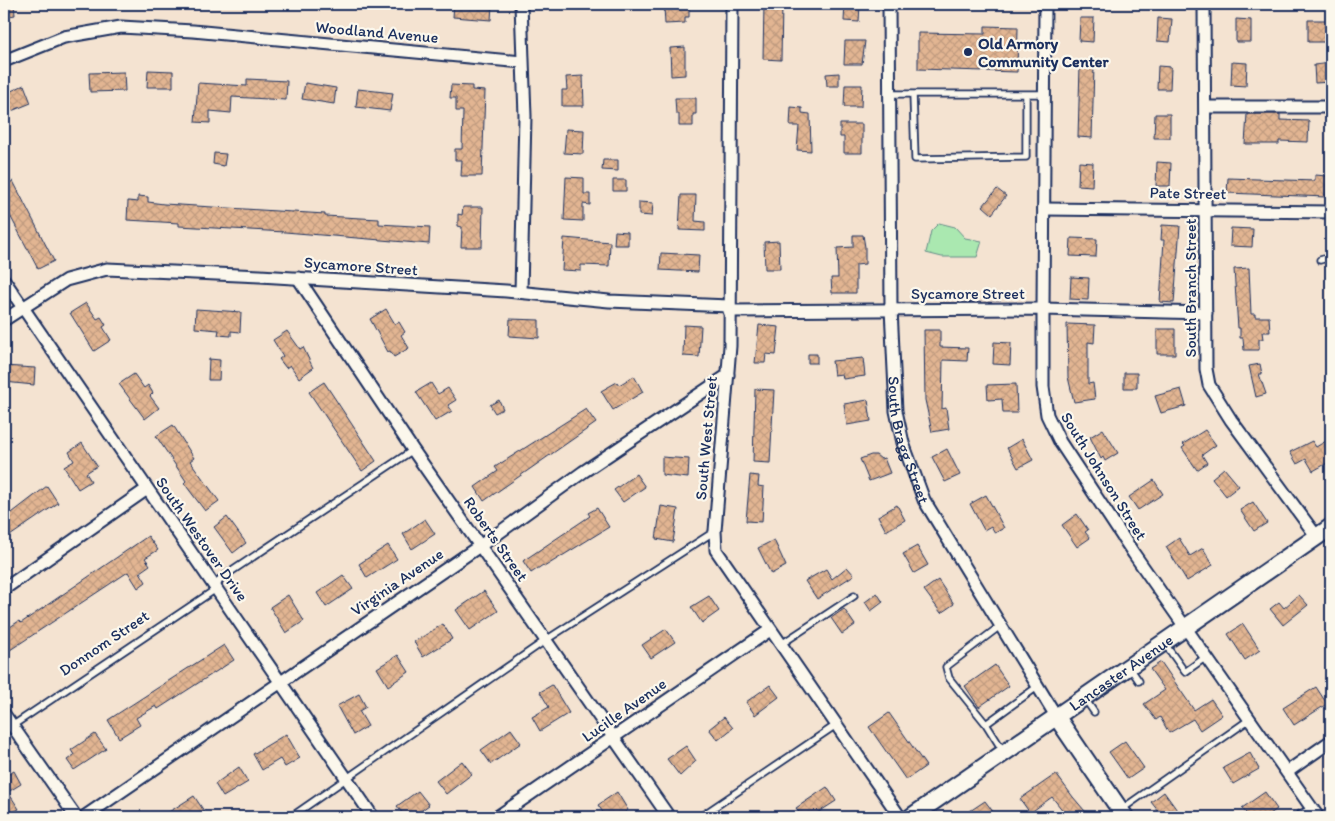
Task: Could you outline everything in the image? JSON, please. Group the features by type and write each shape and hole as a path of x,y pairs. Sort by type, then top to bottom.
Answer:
{"main road":[{"name":"Lancaster Avenue","path":"910,817 927,812 1004,751 1331,527"},
{"name":"South Bragg Street","path":"1056,716 1123,814"}],"street":[{"path":"521,292 524,116 522,4"},
{"name":"South West Street","path":"732,4 728,375 715,531 716,550 900,817"},
{"name":"South Bragg Street","path":"889,4 891,309 896,411 903,444 924,500 1056,716"},
{"name":"South Johnson Street","path":"1045,4 1043,387 1047,415 1060,442 1185,628 1315,814"},
{"name":"South Branch Street","path":"1204,4 1206,369 1210,386 1231,420 1317,537"},
{"name":"Woodland Avenue","path":"4,61 64,38 122,27 193,31 522,62"},
{"path":"1206,107 1331,107"},
{"name":"Pate Street","path":"1044,209 1206,209 1331,212"},
{"name":"Sycamore Street","path":"4,320 66,280 107,269 298,278 521,292 610,301 729,309 1043,309 1206,314"},
{"name":"Roberts Street","path":"298,278 413,450 669,817"},
{"name":"South Westover Drive","path":"4,280 373,817"},
{"name":"Virginia Avenue","path":"84,817 583,472 728,375"},
{"path":"4,589 147,489"},
{"name":"Lucille Avenue","path":"497,817 770,630"},
{"path":"4,714 8,726 76,817"},
{"path":"1287,772 1331,741"},
{"path":"1301,817 1315,814"}],"lane":[{"path":"889,94 1044,94"},
{"path":"913,94 915,158 1026,157 1026,94"},
{"path":"1320,260 1331,257"},
{"name":"Donnom Street","path":"8,726 216,589 220,579 413,450"},
{"path":"291,817 546,640 715,531"},
{"path":"780,645 854,596"},
{"path":"1000,626 946,667 949,678 986,724 1004,751"},
{"path":"1164,642 1185,672 1206,656"},
{"path":"1129,666 1139,681"},
{"path":"986,724 1037,687"},
{"path":"1084,697 1094,712"},
{"path":"1123,814 1250,719"},
{"path":"700,817 836,725"}],"green space":[{"path":"939,223 955,227 965,238 982,241 977,257 942,257 926,253 931,231"}],"building":[{"path":"4,4 14,4 15,15 4,17"},
{"path":"454,4 492,4 491,20 453,17"},
{"path":"764,4 782,4 781,60 763,59"},
{"path":"845,4 860,4 859,22 844,21"},
{"path":"689,6 689,17 685,17 685,23 665,24 664,7"},
{"path":"1080,18 1094,18 1093,42 1079,41"},
{"path":"1158,18 1172,19 1170,42 1157,41"},
{"path":"1236,19 1251,20 1251,42 1236,42"},
{"path":"1308,20 1331,20 1331,42 1308,42"},
{"name":"Old Armory Community Center","path":"985,26 1018,27 1017,72 918,69 918,33 985,34"},
{"path":"845,41 865,41 862,64 844,64"},
{"path":"685,47 685,75 671,76 670,48"},
{"path":"1232,62 1247,63 1246,86 1231,85"},
{"path":"1331,63 1331,82 1315,83 1314,65"},
{"path":"1080,66 1094,66 1092,138 1078,137"},
{"path":"1158,66 1171,67 1170,89 1157,89"},
{"path":"148,70 173,71 173,87 147,87"},
{"path":"124,72 125,91 90,92 89,73"},
{"path":"839,73 839,86 827,86 826,74"},
{"path":"583,76 584,106 562,106 562,90 567,90 566,77"},
{"path":"247,79 287,81 286,100 232,97 231,113 210,111 210,123 195,122 198,83 247,86"},
{"path":"305,83 336,88 334,104 302,99"},
{"path":"24,85 31,103 4,114 4,98 10,95 9,92"},
{"path":"451,85 472,86 472,90 485,91 482,176 461,176 462,160 455,160 455,149 462,149 463,111 456,111 456,98 450,98"},
{"path":"845,85 862,85 861,107 844,107"},
{"path":"358,89 393,93 390,111 356,107"},
{"path":"675,98 696,98 696,114 693,114 693,126 679,126 679,114 676,114"},
{"path":"791,107 802,108 802,113 810,114 811,151 797,150 799,126 790,126"},
{"path":"1155,114 1170,114 1170,138 1154,138"},
{"path":"1247,114 1280,114 1280,120 1309,121 1308,142 1279,141 1279,144 1245,144"},
{"path":"840,124 862,124 862,153 844,153 844,137 840,137"},
{"path":"566,129 584,130 583,154 564,153"},
{"path":"214,153 226,154 224,166 213,164"},
{"path":"603,160 618,160 618,171 602,170"},
{"path":"1079,162 1093,163 1092,186 1078,185"},
{"path":"1157,162 1171,163 1170,186 1156,186"},
{"path":"1315,175 1327,176 1326,197 1227,193 1228,178 1315,181"},
{"path":"566,177 584,178 584,194 590,194 590,205 583,204 583,221 564,220"},
{"path":"613,180 626,180 626,191 613,191"},
{"path":"13,181 54,261 38,269 4,204 4,186"},
{"path":"997,189 1006,196 992,214 983,206"},
{"path":"681,195 696,195 695,221 705,222 705,231 679,230"},
{"path":"138,196 148,197 148,202 164,204 325,214 325,216 379,219 379,224 430,227 429,244 285,232 179,226 179,223 127,220 128,201 138,202"},
{"path":"639,202 653,203 652,216 639,215"},
{"path":"463,207 483,207 482,247 461,247 462,227 458,226 458,214 462,215"},
{"path":"1162,225 1180,226 1174,303 1160,302 1164,240 1161,240"},
{"path":"1231,228 1253,229 1252,247 1230,246"},
{"path":"615,231 628,232 628,245 614,245"},
{"path":"853,235 863,235 865,247 865,264 856,265 856,293 832,293 831,278 838,278 837,248 853,247"},
{"path":"564,238 610,242 609,266 581,265 581,271 562,270"},
{"path":"1071,238 1097,239 1096,257 1070,256"},
{"path":"779,241 780,269 765,269 764,242"},
{"path":"661,253 699,255 698,272 660,270"},
{"path":"1249,268 1251,314 1255,314 1255,317 1269,317 1270,332 1262,332 1263,339 1259,339 1259,350 1244,350 1243,338 1240,338 1240,328 1238,328 1234,269"},
{"path":"1071,277 1089,278 1088,300 1070,299"},
{"path":"86,303 97,319 101,317 106,325 103,327 111,340 94,351 70,313"},
{"path":"196,309 241,312 240,332 231,331 231,336 218,335 219,330 195,328"},
{"path":"386,309 395,324 399,322 405,332 401,335 409,348 394,357 390,351 388,352 370,319"},
{"path":"510,319 539,320 539,338 509,336"},
{"path":"1067,324 1095,325 1094,343 1088,342 1088,384 1093,383 1095,399 1074,402 1068,377"},
{"path":"684,325 701,326 699,357 683,356"},
{"path":"759,325 779,327 776,355 766,354 765,363 755,363"},
{"path":"1157,329 1175,329 1175,354 1157,354"},
{"path":"924,330 940,330 940,347 968,348 967,361 943,360 942,409 946,408 949,429 932,432 925,400"},
{"path":"287,331 300,349 303,347 313,368 299,378 290,365 286,368 279,359 283,356 273,340"},
{"path":"994,342 1011,343 1010,365 993,364"},
{"path":"808,354 817,354 817,363 808,363"},
{"path":"863,358 865,376 843,379 842,374 834,375 832,361"},
{"path":"209,359 220,360 219,380 208,380"},
{"path":"1260,364 1262,374 1259,374 1266,394 1256,397 1249,366"},
{"path":"4,366 35,368 34,385 4,382"},
{"path":"1124,373 1137,373 1137,388 1124,388"},
{"path":"134,374 144,388 148,385 153,393 150,396 159,408 145,419 119,384"},
{"path":"634,376 643,392 613,410 601,391 617,382 619,385"},
{"path":"324,382 376,461 362,471 309,392"},
{"path":"431,383 438,394 448,388 456,400 448,405 452,411 435,421 416,392"},
{"path":"1016,384 1017,413 1003,413 1002,399 988,400 987,385"},
{"path":"755,389 774,390 770,463 753,462"},
{"path":"1181,389 1186,406 1161,413 1155,396"},
{"path":"499,400 503,409 495,413 490,405"},
{"path":"868,400 871,421 847,425 844,404"},
{"path":"586,409 596,423 484,501 475,487 498,471 495,467"},
{"path":"173,425 194,458 190,461 219,501 205,511 184,483 186,481 156,436"},
{"path":"1103,429 1118,453 1105,461 1103,457 1101,459 1090,437"},
{"path":"1205,430 1216,445 1202,455 1207,463 1197,470 1182,448 1185,446 1183,444"},
{"path":"1331,438 1331,461 1313,471 1306,459 1297,464 1290,452 1312,441 1316,447"},
{"path":"1022,439 1033,460 1018,468 1007,448"},
{"path":"82,443 97,466 86,473 91,481 78,489 64,467 74,461 69,452"},
{"path":"947,449 960,475 945,482 932,457"},
{"path":"876,455 881,459 884,458 890,473 869,481 860,459"},
{"path":"662,457 689,459 688,478 662,475"},
{"path":"1224,468 1239,486 1226,496 1212,478"},
{"path":"636,474 645,487 623,502 614,490"},
{"path":"750,475 759,476 758,486 764,487 762,522 746,521"},
{"path":"1154,480 1163,494 1138,510 1129,497"},
{"path":"47,486 58,503 4,540 4,519"},
{"path":"986,495 1004,528 995,533 991,526 984,530 970,504"},
{"path":"1253,502 1267,523 1254,531 1240,510"},
{"path":"897,505 905,520 886,531 878,516"},
{"path":"661,506 678,509 673,542 656,539"},
{"path":"597,508 609,527 531,573 523,561 590,516 588,513"},
{"path":"1077,514 1088,530 1085,532 1090,538 1077,547 1062,525"},
{"path":"227,517 246,543 233,553 214,527"},
{"path":"425,519 435,534 412,549 403,534"},
{"path":"148,536 158,550 145,558 150,565 140,572 146,582 138,588 128,572 4,654 4,631 19,621 21,623"},
{"path":"1179,538 1190,556 1203,548 1213,565 1187,581 1166,547"},
{"path":"774,540 786,566 771,574 758,548"},
{"path":"388,545 397,559 367,578 359,564"},
{"path":"917,546 928,565 914,573 903,554"},
{"path":"847,567 854,575 817,599 805,581 826,569 832,579"},
{"path":"343,575 353,589 326,607 317,593"},
{"path":"938,580 954,604 941,613 924,590"},
{"path":"484,591 498,611 470,630 456,610"},
{"path":"877,593 883,602 871,611 865,602"},
{"path":"288,595 304,621 286,633 270,607"},
{"path":"1299,595 1308,605 1283,625 1270,609 1279,602 1284,608"},
{"path":"709,596 719,611 702,623 691,607"},
{"path":"844,609 855,625 842,634 831,618"},
{"path":"443,624 452,639 423,657 414,642"},
{"path":"1243,624 1260,650 1245,660 1228,634"},
{"path":"666,629 675,642 651,658 642,645"},
{"path":"224,645 234,660 158,709 156,706 136,718 140,725 119,738 108,720"},
{"path":"398,655 409,672 388,686 377,668"},
{"path":"1161,662 1194,710 1211,699 1222,715 1200,730 1193,719 1169,733 1160,717 1156,720 1144,704 1165,690 1150,669"},
{"path":"995,665 1009,686 979,707 965,686"},
{"path":"552,685 569,713 540,731 532,717 549,707 540,692"},
{"path":"770,685 779,697 755,715 746,702"},
{"path":"1316,687 1327,704 1294,725 1283,708"},
{"path":"359,694 366,707 359,711 368,726 353,735 337,706"},
{"path":"889,713 926,766 906,780 869,727"},
{"path":"724,717 733,728 718,740 709,729"},
{"path":"511,729 521,743 491,764 481,750"},
{"path":"95,734 106,749 74,770 67,760 74,755 71,750"},
{"path":"286,734 300,758 285,767 280,759 262,770 253,754"},
{"path":"1125,741 1144,768 1128,779 1109,752"},
{"path":"686,746 696,761 680,776 667,759"},
{"path":"1250,753 1259,769 1233,784 1223,768"},
{"path":"462,761 472,774 446,794 436,781"},
{"path":"239,767 248,782 223,797 215,784"},
{"path":"14,771 21,784 8,792 19,809 4,817 4,777"},
{"path":"1056,774 1090,817 1068,817 1052,797 1030,813 1020,799"},
{"path":"827,787 836,801 811,817 802,817 796,808"},
{"path":"418,791 429,805 412,817 405,817 397,806"},
{"path":"617,792 628,810 618,817 606,817 598,805"},
{"path":"1164,792 1182,817 1163,817 1151,802"},
{"path":"1265,792 1277,809 1266,817 1249,817 1242,808"},
{"path":"194,796 204,811 195,817 161,817"},
{"path":"985,801 997,817 961,817"}],"place":[{"name":"Old Armory Community Center","path":"968,52"}]}
